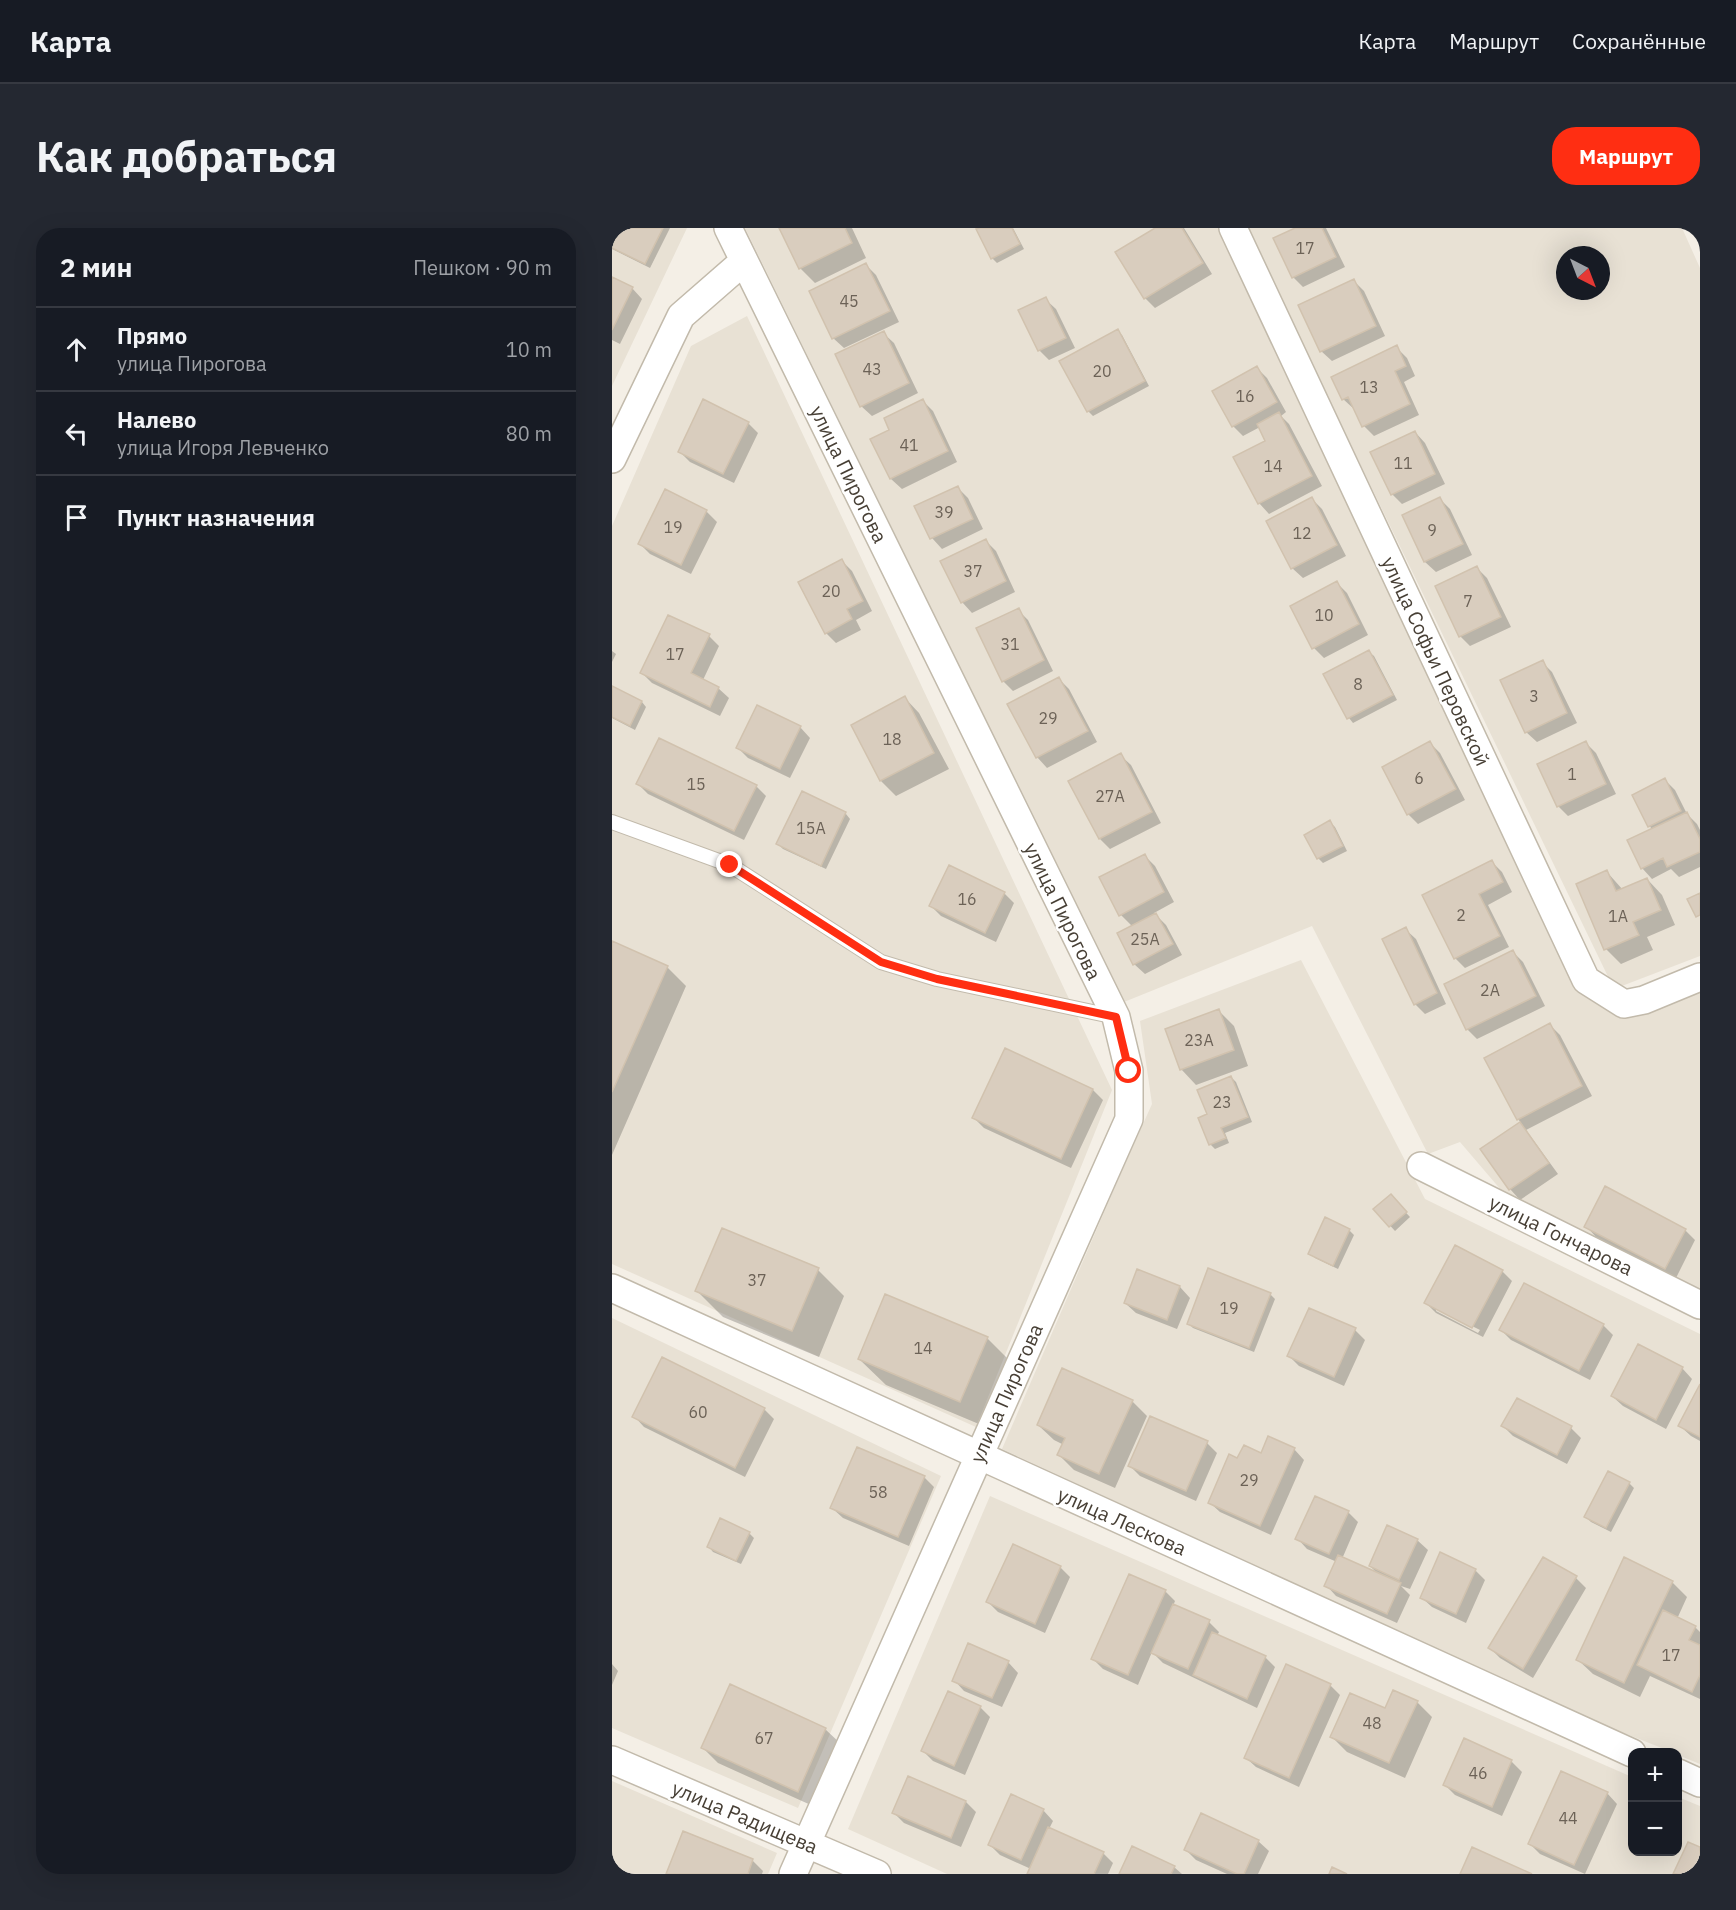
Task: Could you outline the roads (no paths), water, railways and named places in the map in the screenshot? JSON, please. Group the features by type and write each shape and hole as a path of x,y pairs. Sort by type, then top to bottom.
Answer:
{"street":[{"name":"улица Пирогова","path":"728,228 1116,1017 1129,1071 1129,1119 793,1874"},
{"name":"улица Софьи Перовской","path":"1233,228 1586,980 1624,1004 1644,1000 1700,977"},
{"path":"612,459 681,316 744,261"},
{"name":"улица Гончарова","path":"1421,1166 1700,1305"},
{"name":"улица Лескова","path":"612,1288 1628,1751"},
{"name":"улица Радищева","path":"612,1760 877,1874"},
{"path":"1682,1775 1700,1783"}],"lane":[{"path":"612,822 730,865 881,962 937,979 1116,1017"}]}
